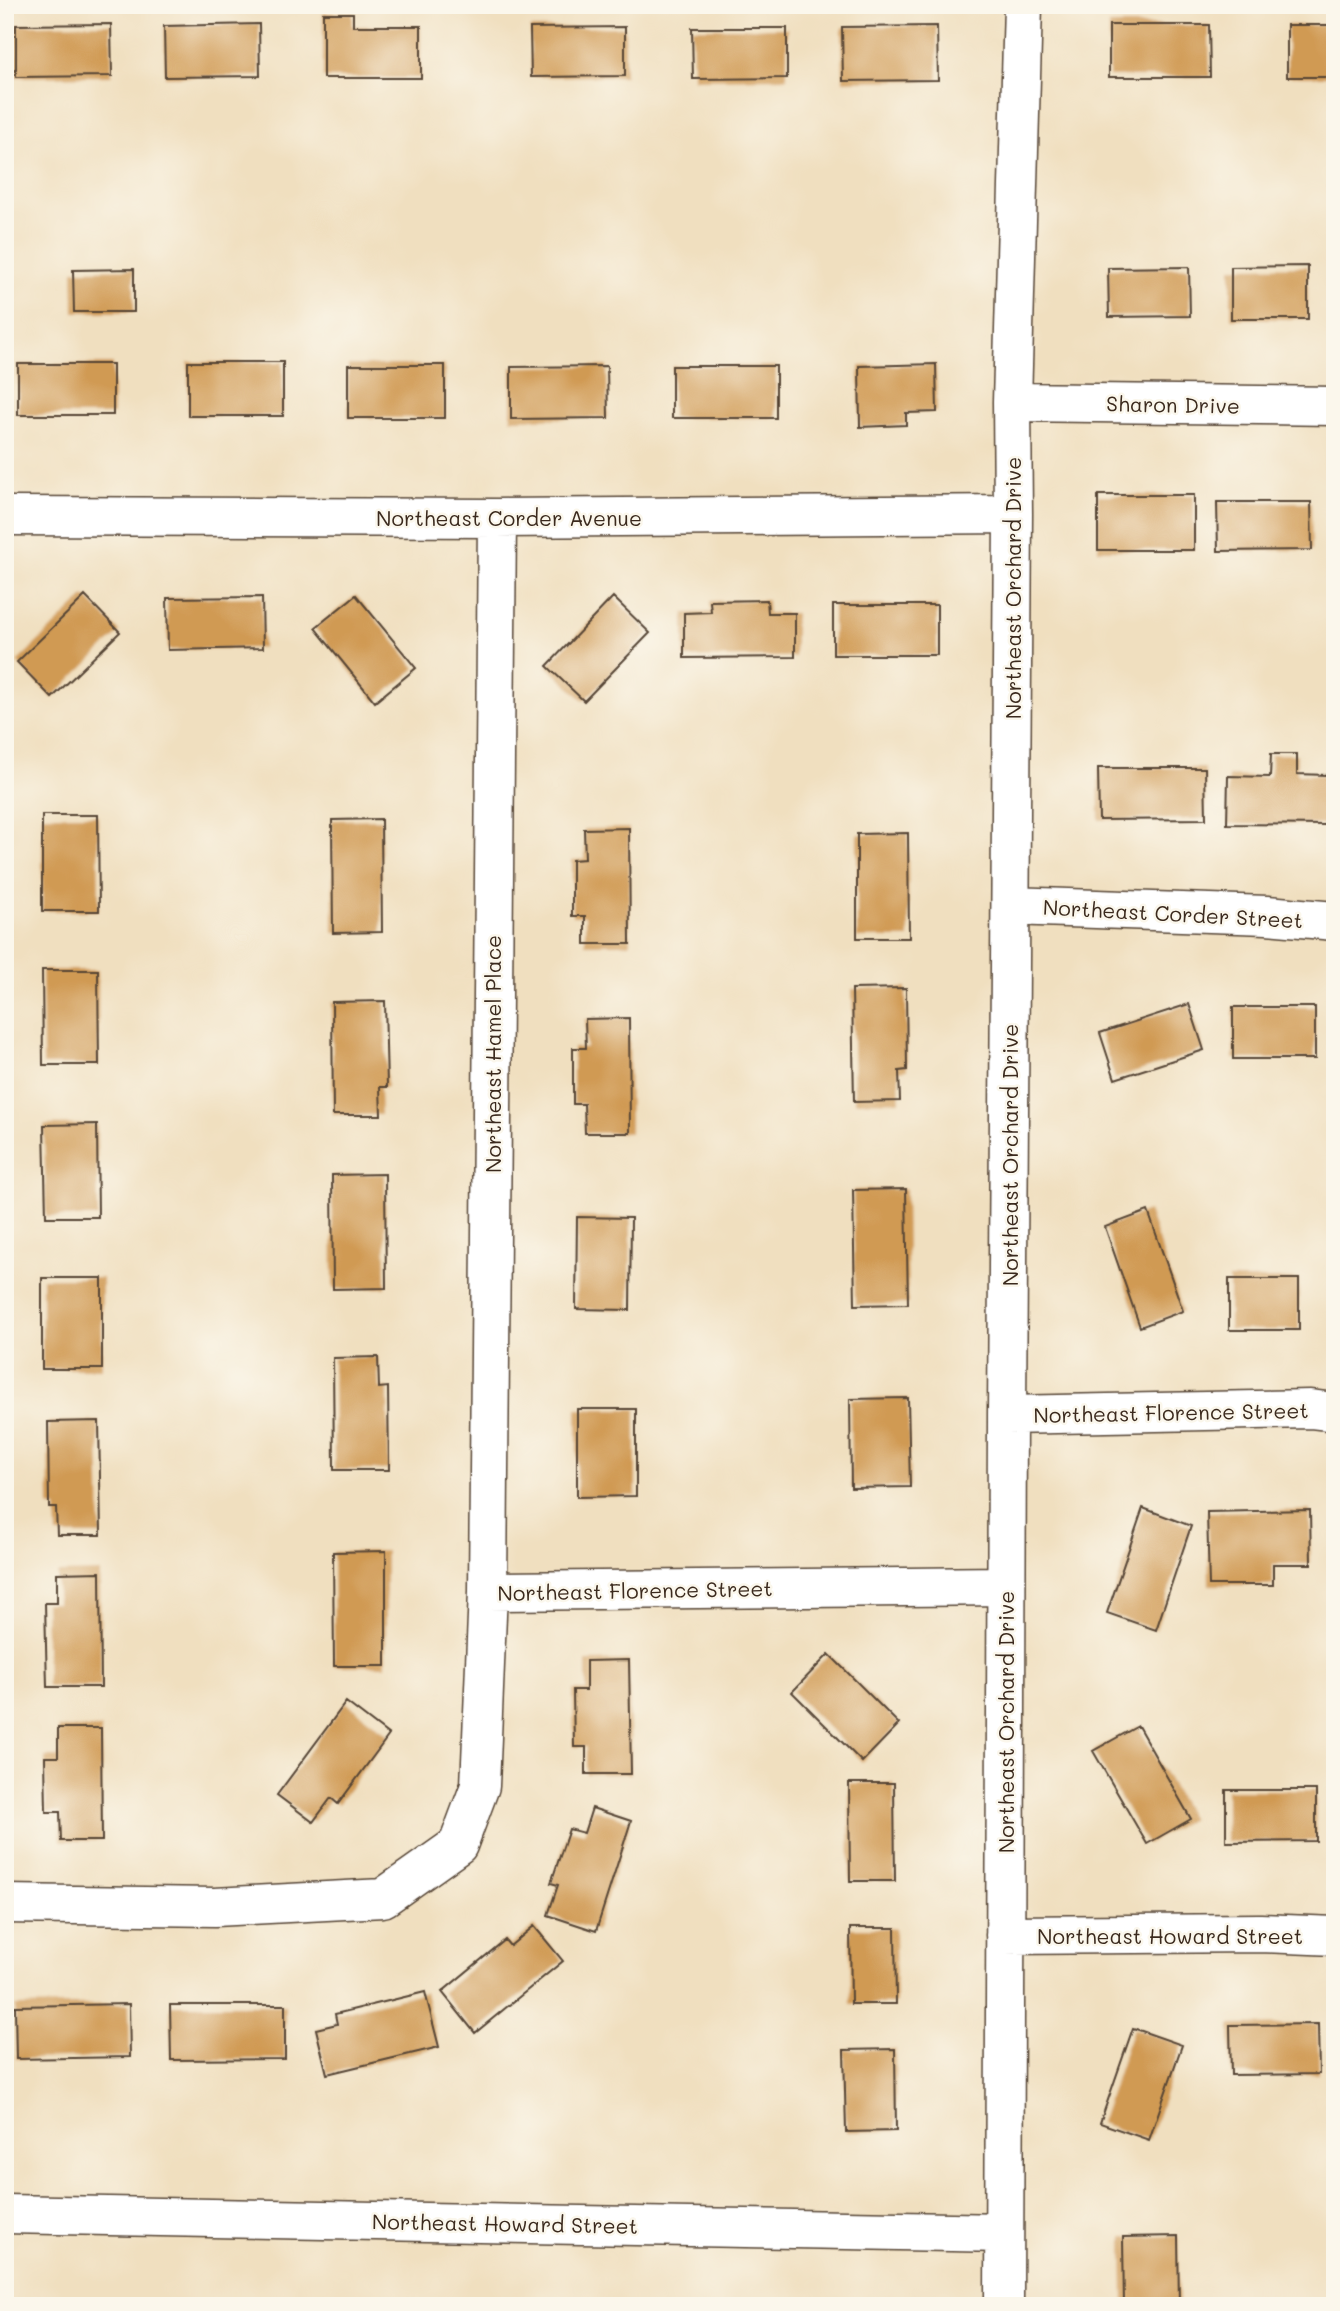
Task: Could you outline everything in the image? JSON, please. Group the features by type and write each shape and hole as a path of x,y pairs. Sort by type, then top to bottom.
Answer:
{"street":[{"name":"Northeast Orchard Drive","path":"1004,2306 1012,402 1023,5"},
{"name":"Sharon Drive","path":"1012,402 1335,406"},
{"name":"Northeast Corder Avenue","path":"5,516 497,518 1013,514"},
{"name":"Northeast Hamel Place","path":"488,1591 497,518"},
{"name":"Northeast Corder Street","path":"1011,906 1266,915 1335,921"},
{"name":"Northeast Florence Street","path":"1007,1415 1310,1409 1335,1412"},
{"name":"Northeast Florence Street","path":"5,1904 215,1907 383,1898 458,1845 480,1786 488,1591 1006,1586"},
{"name":"Northeast Howard Street","path":"1004,1935 1260,1933 1335,1936"},
{"name":"Northeast Howard Street","path":"5,2214 1004,2233"}],"building":[{"path":"323,13 353,13 353,26 421,26 421,78 323,78"},
{"path":"111,24 112,76 16,77 16,25"},
{"path":"259,24 260,76 165,77 164,26"},
{"path":"1109,25 1209,25 1210,77 1109,77"},
{"path":"1287,25 1335,25 1335,77 1287,77"},
{"path":"937,26 938,80 843,81 842,27"},
{"path":"625,27 625,76 531,77 530,28"},
{"path":"692,28 787,28 787,78 693,79"},
{"path":"1308,266 1308,319 1231,319 1231,267"},
{"path":"1189,267 1190,316 1109,317 1108,268"},
{"path":"134,269 134,312 74,312 73,270"},
{"path":"188,362 283,362 283,416 188,416"},
{"path":"18,364 113,364 113,415 18,415"},
{"path":"936,364 937,412 906,413 906,425 860,427 859,366"},
{"path":"348,365 445,365 445,418 348,418"},
{"path":"607,366 608,418 511,419 511,367"},
{"path":"672,366 776,366 776,418 672,418"},
{"path":"1098,495 1194,495 1194,550 1098,550"},
{"path":"1217,502 1311,502 1312,550 1218,551"},
{"path":"356,595 416,668 375,702 315,628"},
{"path":"85,596 120,632 52,698 17,662"},
{"path":"262,597 263,648 168,650 167,598"},
{"path":"613,597 650,633 584,701 547,666"},
{"path":"767,600 768,613 795,613 795,657 684,658 684,613 711,612 710,601"},
{"path":"833,605 937,605 937,655 833,655"},
{"path":"1271,754 1297,754 1297,774 1327,775 1326,825 1227,824 1228,776 1270,777"},
{"path":"1098,768 1205,768 1206,819 1099,820"},
{"path":"42,815 98,815 99,911 42,911"},
{"path":"381,819 382,932 333,933 332,820"},
{"path":"629,828 630,944 585,944 585,916 572,916 572,860 585,859 584,829"},
{"path":"908,833 909,938 857,938 857,834"},
{"path":"42,970 98,970 99,1065 43,1065"},
{"path":"906,988 907,1070 899,1071 900,1101 854,1102 852,989"},
{"path":"385,1001 387,1087 380,1087 381,1115 333,1115 332,1002"},
{"path":"1189,1004 1204,1050 1115,1079 1100,1033"},
{"path":"1233,1007 1315,1007 1315,1059 1233,1059"},
{"path":"629,1018 630,1133 585,1133 584,1104 573,1104 573,1048 586,1048 585,1019"},
{"path":"97,1124 98,1217 46,1217 44,1125"},
{"path":"385,1174 386,1288 333,1289 332,1175"},
{"path":"906,1189 908,1304 855,1305 853,1190"},
{"path":"1148,1211 1183,1311 1140,1327 1105,1227"},
{"path":"577,1217 631,1218 630,1310 576,1309"},
{"path":"42,1278 102,1278 102,1369 42,1369"},
{"path":"1229,1279 1299,1279 1299,1330 1229,1330"},
{"path":"378,1357 379,1388 388,1387 389,1470 334,1470 333,1358"},
{"path":"908,1398 910,1487 851,1488 850,1399"},
{"path":"577,1409 636,1409 636,1496 577,1497"},
{"path":"99,1421 101,1535 57,1535 56,1507 49,1507 48,1422"},
{"path":"1143,1508 1191,1526 1156,1630 1107,1613"},
{"path":"1310,1510 1311,1564 1273,1564 1273,1585 1209,1585 1207,1512"},
{"path":"386,1551 386,1666 334,1666 333,1552"},
{"path":"100,1572 101,1687 47,1687 45,1603 57,1603 57,1573"},
{"path":"829,1654 899,1724 862,1762 792,1692"},
{"path":"629,1660 631,1774 586,1774 586,1747 574,1747 573,1690 586,1690 586,1661"},
{"path":"346,1702 389,1735 338,1804 331,1798 313,1822 277,1795"},
{"path":"1138,1726 1191,1819 1147,1844 1093,1751"},
{"path":"58,1728 101,1728 102,1841 61,1841 60,1812 46,1812 45,1757 58,1757"},
{"path":"849,1783 894,1783 895,1881 850,1881"},
{"path":"1226,1790 1316,1790 1316,1841 1226,1842"},
{"path":"592,1808 631,1821 596,1931 548,1915 558,1885 551,1883 569,1829 584,1833"},
{"path":"534,1926 563,1961 475,2033 442,1992 505,1940 510,1946"},
{"path":"850,1928 895,1928 896,2004 851,2004"},
{"path":"425,1992 439,2047 327,2074 316,2029 337,2024 335,2014"},
{"path":"129,2004 130,2057 16,2059 15,2006"},
{"path":"170,2005 285,2005 285,2059 171,2060"},
{"path":"1318,2024 1319,2074 1231,2075 1230,2025"},
{"path":"1133,2028 1182,2045 1149,2140 1100,2123"},
{"path":"895,2049 896,2131 846,2132 844,2050"},
{"path":"1178,2236 1179,2306 1124,2306 1123,2237"}]}
